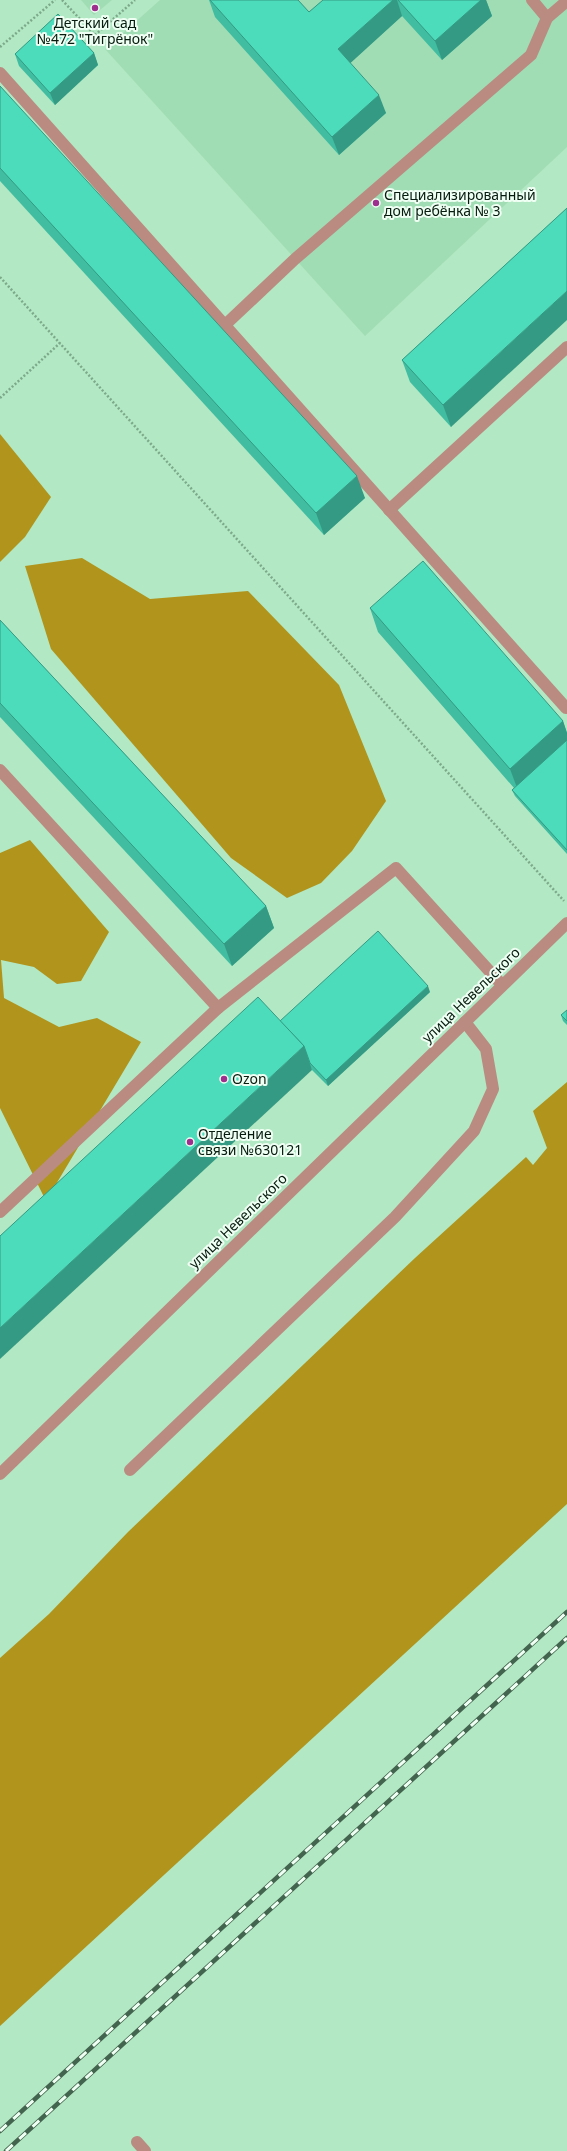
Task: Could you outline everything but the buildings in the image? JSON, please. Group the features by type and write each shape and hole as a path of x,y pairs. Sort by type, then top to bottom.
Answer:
{"street":[{"path":"532,0 547,18"},
{"path":"225,325 296,259 530,55 547,18 567,1"},
{"path":"0,74 566,708 567,707"},
{"path":"389,510 567,347"},
{"path":"0,770 218,1008"},
{"path":"0,1212 218,1008 396,868 502,985"},
{"name":"улица Невельского","path":"0,1474 567,923"},
{"path":"130,1470 395,1217 474,1132 494,1089 486,1049 465,1022"}],"path":[{"path":"0,47 55,0"},
{"path":"62,0 95,35 135,0"},
{"path":"0,277 567,904"},
{"path":"0,398 60,344"}],"shaded area":[{"name":"Детский сад №472 \"Тигрёнок\"","path":"81,0 112,0 94,15"},
{"name":"Специализированный дом ребёнка № 3","path":"160,0 567,0 567,147 365,336 105,49"},
{"path":"0,434 51,497 25,537 0,562"},
{"path":"82,558 150,599 248,591 339,685 386,801 352,851 321,883 287,898 231,858 51,649 25,566"},
{"path":"30,840 109,932 81,981 57,984 34,967 1,960 4,998 59,1027 97,1018 141,1042 46,1201 0,1108 0,853"},
{"path":"567,1082 567,1504 0,2026 0,1658 49,1614 128,1532 415,1258 526,1157 533,1165 547,1148 533,1111"}],"railway":[{"path":"0,2131 567,1612"},
{"path":"6,2151 567,1638"}],"place":[{"name":"Детский сад №472 \"Тигрёнок\"","path":"95,8"},
{"name":"Специализированный дом ребёнка № 3","path":"376,203"},
{"name":"Ozon","path":"224,1079"},
{"name":"Отделение связи №630121","path":"190,1142"}]}
